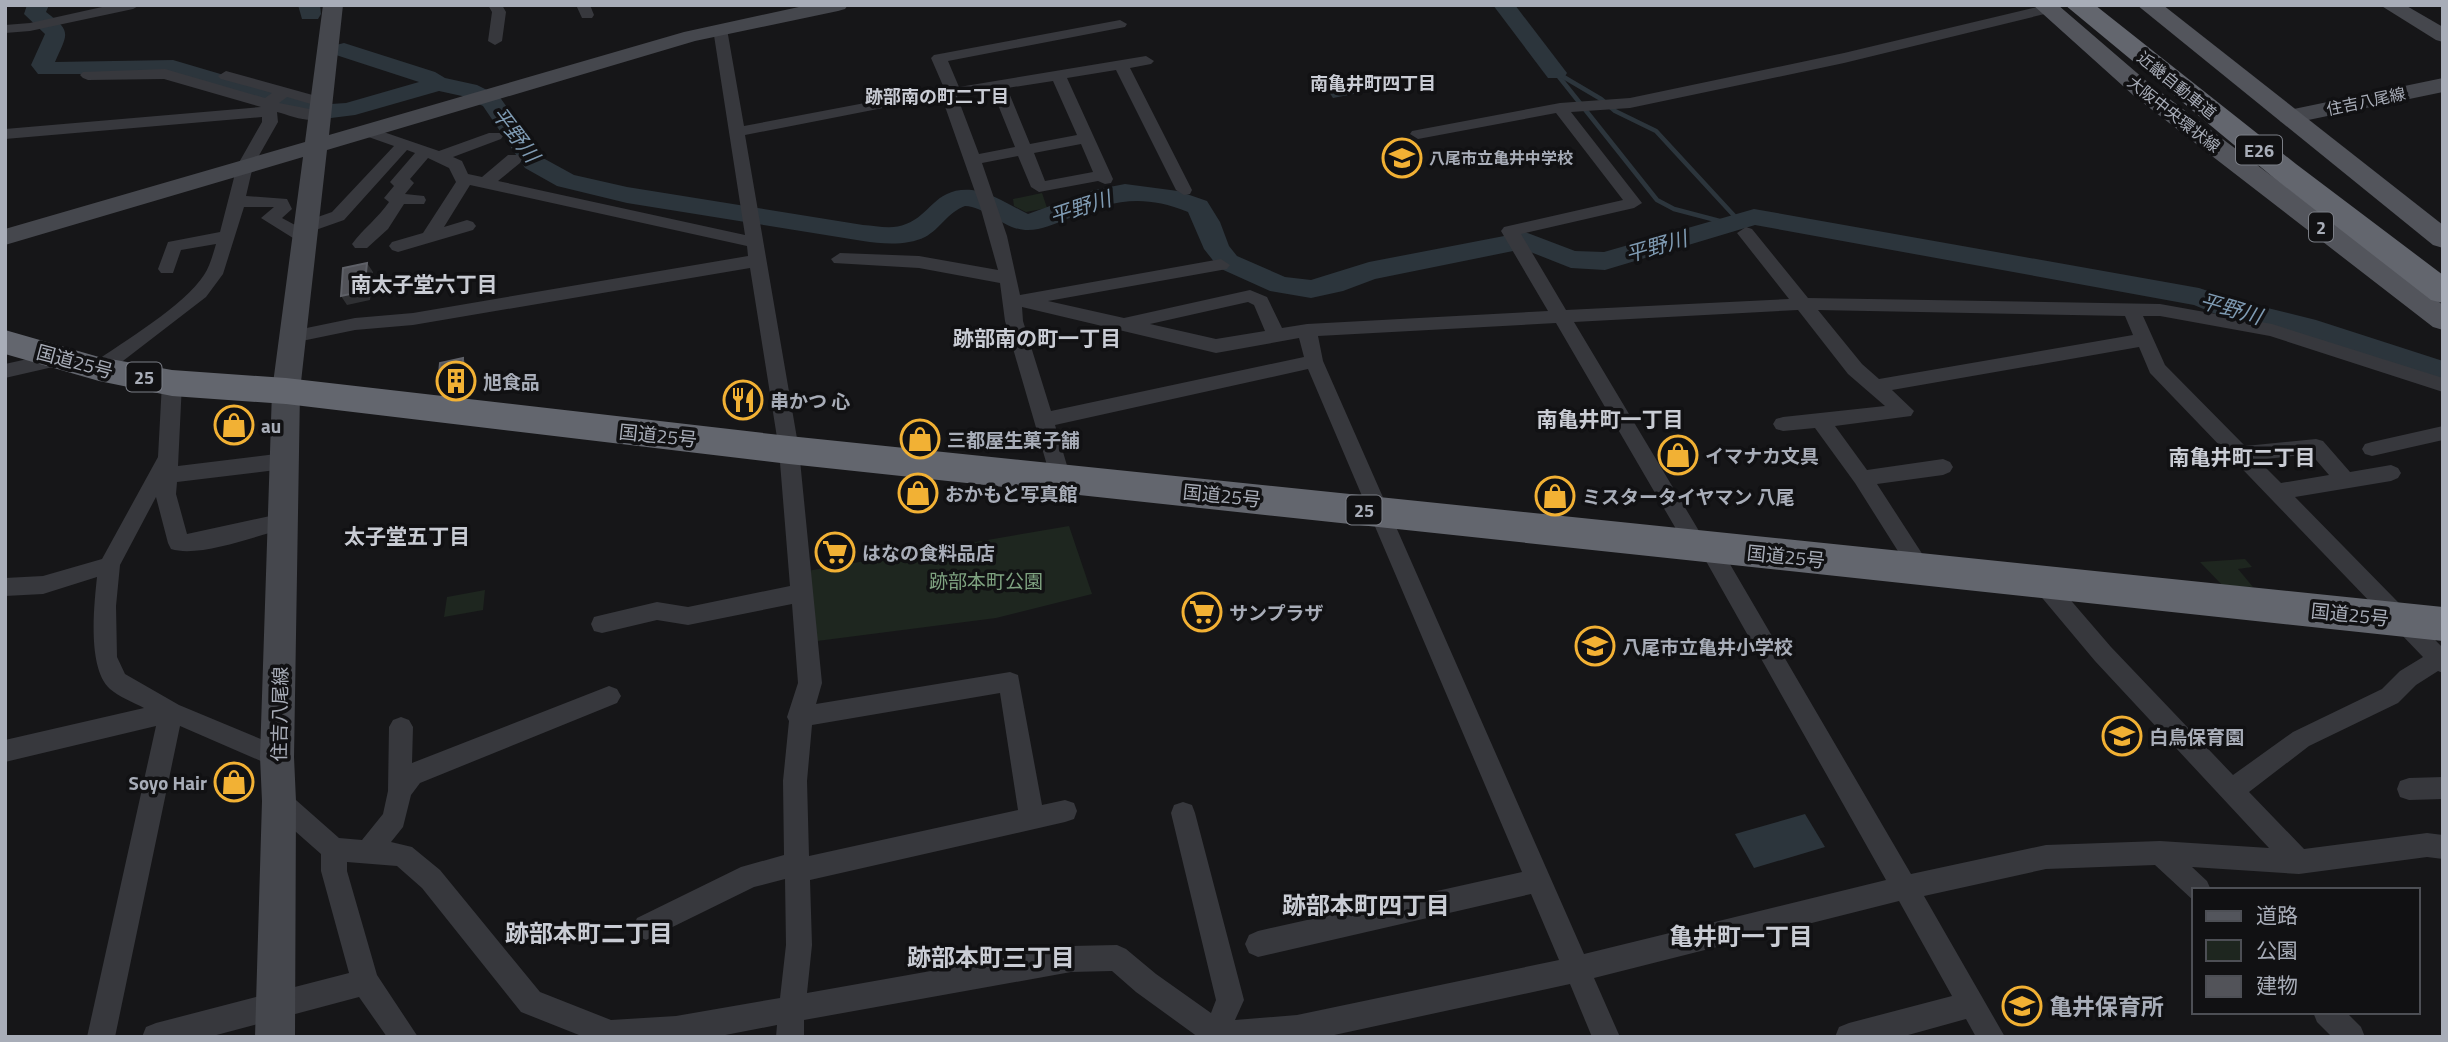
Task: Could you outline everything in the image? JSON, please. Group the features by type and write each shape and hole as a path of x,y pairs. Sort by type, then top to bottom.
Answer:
{"highway":[{"name":"近畿自動車道","path":"2078,5 2223,122 2443,292"},
{"name":"近畿自動車道","path":"2105,5 2443,265"},
{"name":"国道25号","path":"5,342 99,369 173,383 286,391 789,450 2404,620 2441,649"}],"main road":[{"path":"2148,5 2443,239"},
{"name":"大阪中央環状線","path":"2046,7 2142,90 2443,320"},
{"path":"2379,187 2443,226"}],"street":[{"path":"5,29 35,26 133,5"},
{"name":"住吉八尾線","path":"276,1021 279,801 277,757 286,391 333,5"},
{"path":"495,5 499,12 495,41"},
{"path":"714,5 789,450 810,682 799,717 794,755 799,947 790,1008 790,1037"},
{"path":"5,237 606,60 721,35 838,5"},
{"path":"2390,5 2443,36"},
{"path":"1418,134 1560,108 1644,100 1832,61 2046,7"},
{"path":"1062,479 1014,321 1016,299 1007,278 991,213 939,58 1120,24"},
{"path":"737,132 921,95 1146,61"},
{"path":"1121,65 1184,190"},
{"path":"201,68 284,92 320,109"},
{"path":"88,75 165,74 268,108 300,114 320,109"},
{"path":"998,85 1040,187 1104,177 1058,75"},
{"name":"住吉八尾線","path":"2289,117 2443,85"},
{"path":"5,134 268,108 284,92"},
{"path":"99,369 200,293 214,274 228,236 245,166 270,122 268,108"},
{"path":"1560,108 1634,203 1510,231 1704,548 1991,1037"},
{"path":"366,131 456,165 461,178 753,242"},
{"path":"418,200 392,198 405,183 398,182 432,154 495,136"},
{"path":"972,160 1086,138"},
{"path":"235,203 254,200 281,203 283,209 270,218 293,232 305,230 338,216 404,144"},
{"path":"485,183 514,159"},
{"path":"430,236 466,179"},
{"path":"361,244 382,225 400,198"},
{"path":"398,246 467,226"},
{"path":"1746,233 1855,369 1904,411 1783,424"},
{"path":"167,269 174,246 228,236"},
{"path":"900,260 904,241"},
{"path":"840,259 900,260 1007,278"},
{"path":"292,337 355,324 413,318 756,261"},
{"path":"1016,299 1221,265"},
{"path":"1125,323 1250,296 1261,301 1275,334"},
{"path":"1016,299 1216,346 1307,330 1803,304 2160,310 2273,330 2443,385"},
{"path":"2132,311 2157,368 2275,492 2404,620"},
{"path":"1307,330 1314,361 1606,1037"},
{"path":"1876,386 2144,340"},
{"path":"5,370 59,359"},
{"path":"1043,420 1314,361"},
{"path":"173,383 166,494 178,543 197,542 284,521"},
{"path":"1820,421 1862,478 1921,569"},
{"path":"2372,449 2443,433"},
{"path":"2240,454 2316,446 2346,481"},
{"path":"169,464 284,461"},
{"path":"169,464 109,565 105,606 106,657 117,681 172,712 277,757"},
{"path":"1862,478 1943,467"},
{"path":"2275,492 2391,473"},
{"path":"5,587 43,585 109,565"},
{"path":"2041,581 2103,654 2299,862"},
{"path":"602,624 657,611 688,617 802,593"},
{"path":"2233,789 2301,738 2390,696 2441,649"},
{"path":"799,717 1010,682 1032,818"},
{"path":"400,791 411,775 609,696"},
{"path":"5,751 172,712"},
{"path":"102,1037 172,712"},
{"path":"368,852 389,828 400,791 401,727"},
{"path":"2409,789 2443,788"},
{"path":"279,801 334,849 403,855 432,879 531,1002 611,1034 676,1030 1071,959 1117,958 1216,1035 1251,1034 1297,1029 1578,970 1903,888 2046,857 2160,853 2299,862 2427,845 2443,847"},
{"path":"646,927 750,876 1065,811"},
{"path":"1183,813 1230,1000 1216,1035"},
{"path":"334,849 334,871 365,982 404,1037"},
{"path":"2160,853 2196,888"},
{"path":"1258,944 1539,880"},
{"path":"156,1037 276,1021 365,982"},
{"path":"1850,1037 1972,1004"},
{"path":"2329,1014 2351,1037"}],"green space":[{"path":"1042,193 1047,208 1026,212 1014,206 1013,199"},
{"name":"跡部本町公園","path":"1069,526 1092,594 996,618 817,641 807,571"},
{"path":"2245,559 2252,567 2238,569 2253,587 2223,586 2200,562"},
{"path":"485,590 483,610 444,617 447,597"}],"shaded area":[{"path":"1366,78 1374,90 1333,98 1325,86"},
{"path":"1805,814 1825,847 1754,868 1735,834"}],"building":[{"path":"367,263 364,291 341,296 343,268"},
{"path":"463,358 462,382 438,385 440,363"}],"waterway":[{"name":"平野川","path":"38,5 35,14 55,29 56,34 42,65 46,69 173,67 292,103 331,111 347,110 438,84"},
{"path":"309,5 310,14"},
{"path":"1504,5 1556,73"},
{"path":"344,50 427,77 438,84"},
{"path":"1556,73 1657,200 1674,209 1731,224"},
{"path":"1562,76 1601,99 1615,111 1656,131 1739,221"},
{"name":"平野川","path":"438,84 469,90 491,101 534,163 566,181 627,195 863,233 889,236 916,231 946,204 962,198 974,198 1024,222 1038,221 1103,196 1125,192 1178,199 1198,207 1217,249 1228,262 1280,285 1311,289 1333,285 1369,271 1525,240 1571,259 1605,261 1754,217 2199,297 2228,308 2306,327 2443,371"}],"place":[{"name":"八尾市立亀井中学校","path":"1402,158"},
{"name":"旭食品","path":"456,381"},
{"name":"串かつ 心","path":"743,400"},
{"name":"au","path":"234,425"},
{"name":"三都屋生菓子舗","path":"920,439"},
{"name":"イマナカ文具","path":"1678,455"},
{"name":"おかもと写真館","path":"918,493"},
{"name":"ミスタータイヤマン 八尾","path":"1555,496"},
{"name":"はなの食料品店","path":"835,552"},
{"name":"サンプラザ","path":"1202,612"},
{"name":"八尾市立亀井小学校","path":"1595,646"},
{"name":"白鳥保育園","path":"2122,736"},
{"name":"Soyo Hair","path":"234,782"},
{"name":"亀井保育所","path":"2022,1006"}],"district":[{"name":"南亀井町四丁目","path":"1373,83"},
{"name":"跡部南の町二丁目","path":"937,96"},
{"name":"南太子堂六丁目","path":"424,284"},
{"name":"跡部南の町一丁目","path":"1037,338"},
{"name":"南亀井町一丁目","path":"1610,419"},
{"name":"南亀井町二丁目","path":"2242,457"},
{"name":"太子堂五丁目","path":"407,536"},
{"name":"跡部本町四丁目","path":"1366,905"},
{"name":"跡部本町二丁目","path":"589,933"},
{"name":"亀井町一丁目","path":"1741,936"},
{"name":"跡部本町三丁目","path":"991,957"}]}
